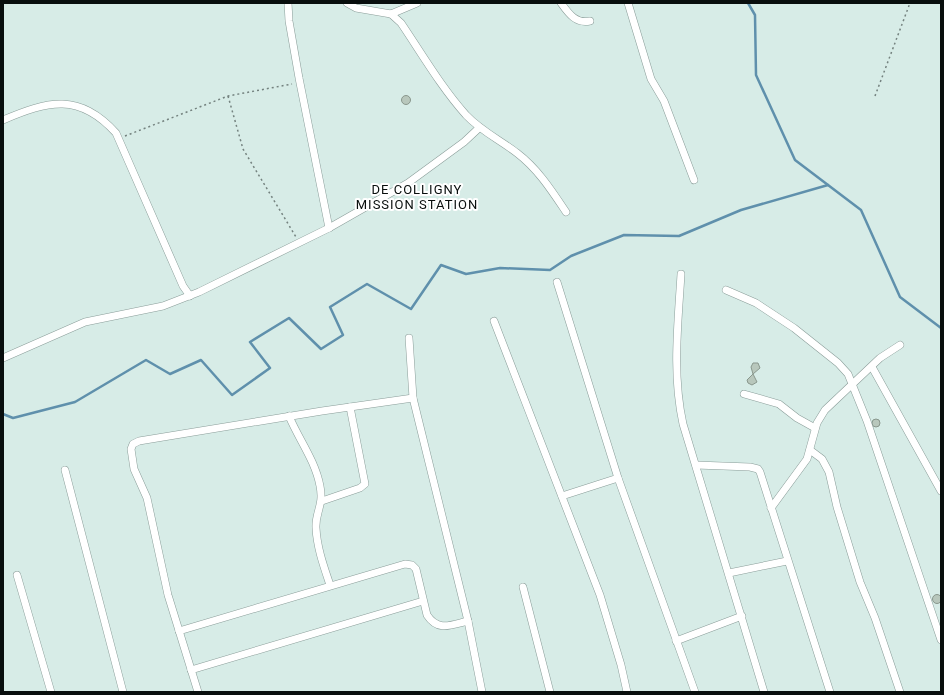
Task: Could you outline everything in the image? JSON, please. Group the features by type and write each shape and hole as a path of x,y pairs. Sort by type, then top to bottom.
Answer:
{"street":[{"path":"288,3 289,21 300,83 329,228"},
{"path":"347,3 356,8 391,14 401,23 466,114 479,128 517,154 530,165 541,177 566,212"},
{"path":"391,14 417,3"},
{"path":"561,3 577,20 584,22 590,21"},
{"path":"628,3 651,79 664,101 694,180"},
{"path":"3,120 45,105 75,105 106,123 116,133 183,286 190,296"},
{"path":"3,358 85,322 163,306 190,296 329,228 408,183 464,142 479,128"},
{"path":"681,274 676,364 678,394 683,424 764,692"},
{"path":"557,282 618,478 695,692"},
{"path":"726,290 756,303 794,328 845,370 867,421 941,640"},
{"path":"494,321 600,595 621,665 626,692"},
{"path":"410,338 413,398 468,621 482,692"},
{"path":"771,508 803,465 810,450 815,428 825,410 884,355 900,345"},
{"path":"872,367 941,492"},
{"path":"744,394 779,404 797,418 815,428"},
{"path":"198,692 168,595 147,498 134,469 132,446 139,441 288,416 413,398"},
{"path":"322,501 360,488 365,484 350,407"},
{"path":"288,416 296,435 316,468 322,501 317,517 316,528 319,549 330,585"},
{"path":"810,450 822,459 829,472 837,507 860,582 875,618 900,692"},
{"path":"696,465 758,469 762,477 787,561 830,692"},
{"path":"65,470 123,692"},
{"path":"562,496 618,478"},
{"path":"729,573 787,561"},
{"path":"180,632 330,585 409,564 416,570 427,615 436,625 443,626 468,621"},
{"path":"17,575 51,692"},
{"path":"523,587 550,692"},
{"path":"191,670 423,601"},
{"path":"676,641 742,616"}],"path":[{"path":"875,96 910,3"},
{"path":"118,138 228,96 300,83"},
{"path":"228,96 243,149 300,242"}],"building":[{"path":"406,95 411,100 406,105 401,100"},
{"path":"753,363 758,363 760,368 753,374 751,367"},
{"path":"753,374 757,382 752,385 748,383 747,380"},
{"path":"876,419 879,420 879,426 876,427 873,426 872,423 873,420"},
{"path":"937,594 942,599 937,604 932,599"}],"waterway":[{"path":"748,3 755,15 756,75 795,160 861,210 900,297 941,328"},
{"path":"3,414 13,418 75,402 146,360 170,374 201,360 232,395 270,368 250,342 289,318 321,349 343,335 330,307 367,284 411,309 441,265 466,274 500,268 550,270 571,256 624,235 679,236 741,210 828,185"}],"district":[{"name":"DE COLLIGNY MISSION STATION","path":"417,196"}]}
